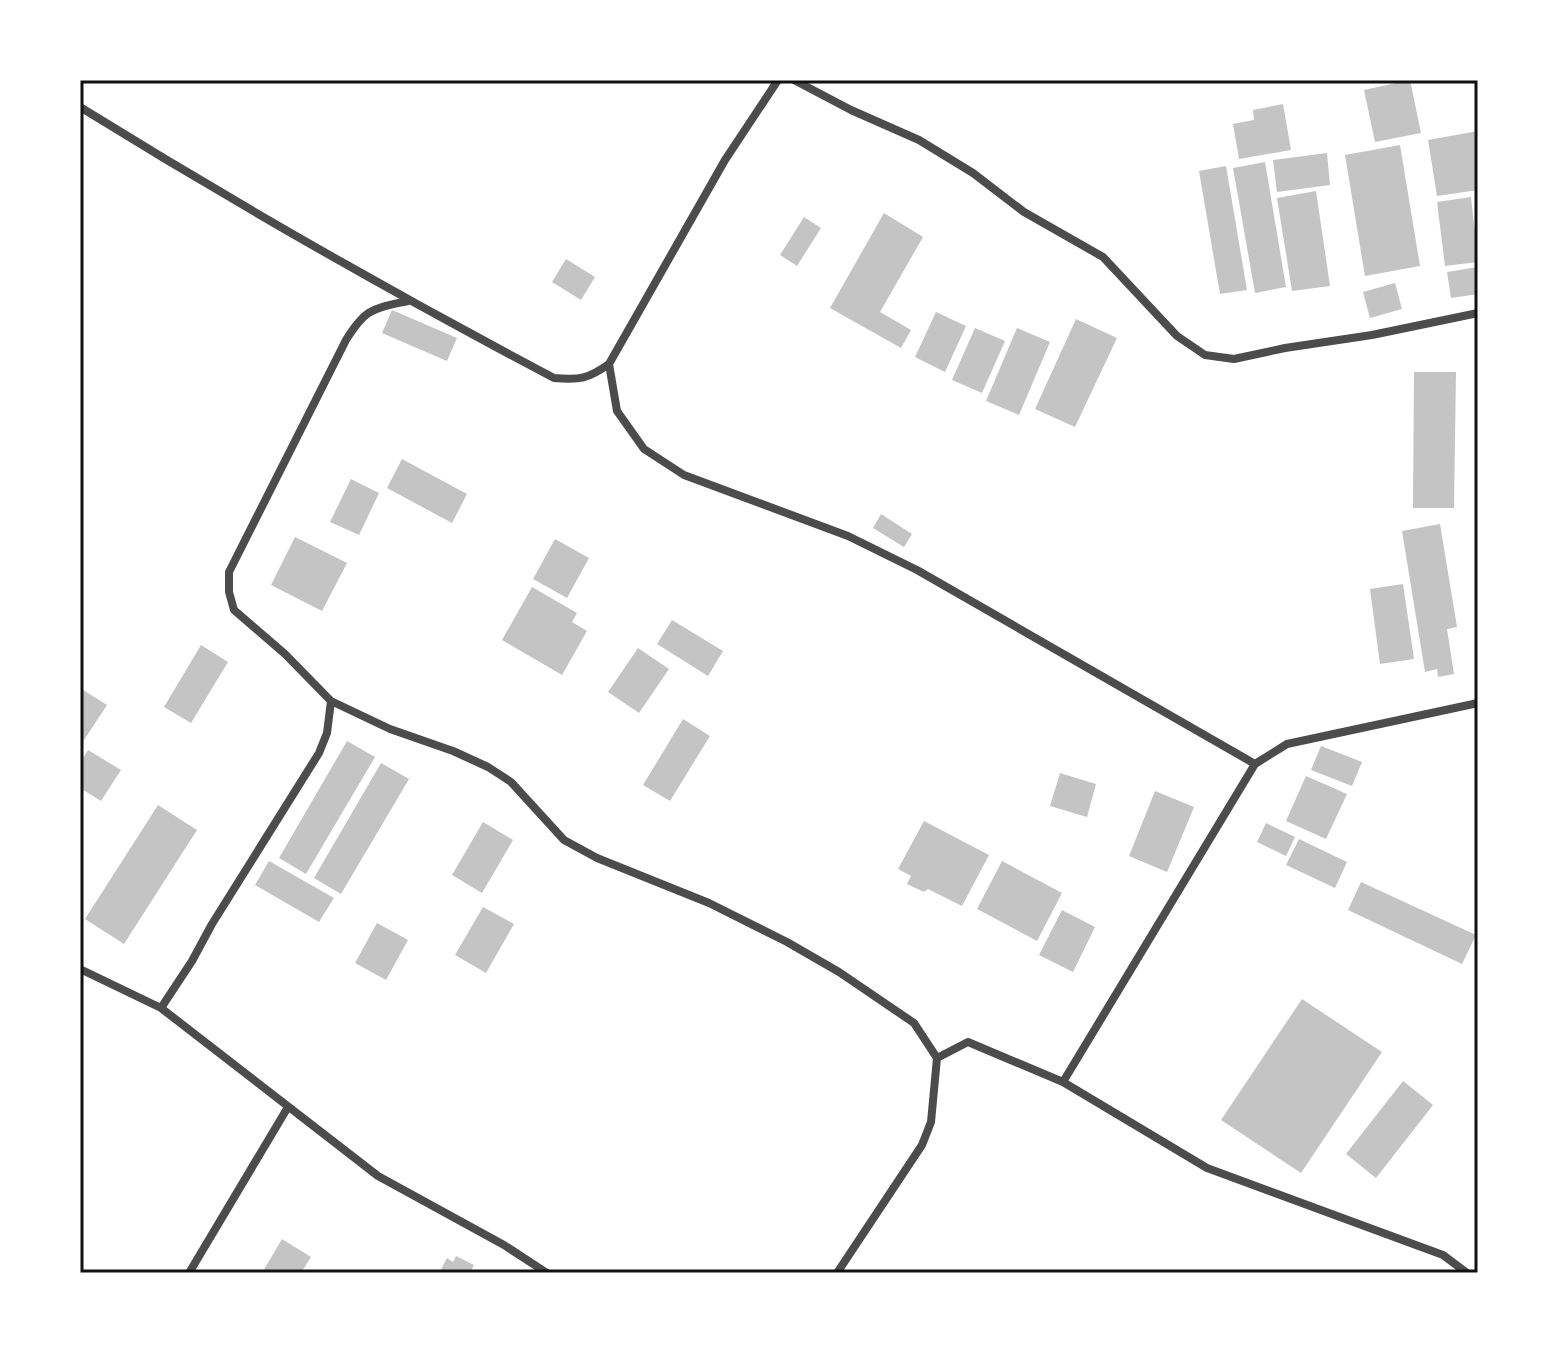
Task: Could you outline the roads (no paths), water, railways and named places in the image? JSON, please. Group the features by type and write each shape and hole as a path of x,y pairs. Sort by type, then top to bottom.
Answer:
{"street":[{"path":"80,107 203,184 408,301 554,378 574,380 591,377 609,364 725,160 778,80"},
{"path":"794,80 919,140 973,173 1024,212 1103,257 1177,336 1205,355 1234,359 1478,313"},
{"path":"408,301 374,308 360,318 346,340 229,572 229,592 234,610 285,654 331,701 390,729 488,767 511,782 564,840 597,858 709,903 787,942 839,972 914,1023 937,1058 931,1122 922,1145 837,1273"},
{"path":"609,364 617,411 644,449 684,475 848,536 917,570 1255,764"},
{"path":"161,1008 319,753 327,733 331,701"},
{"path":"1063,1082 1255,764 1287,744 1478,703"},
{"path":"80,969 161,1008 378,1176 504,1245 547,1273"},
{"path":"937,1058 968,1042 1063,1082 1207,1168 1443,1255 1467,1273"},
{"path":"189,1273 288,1107"}]}
